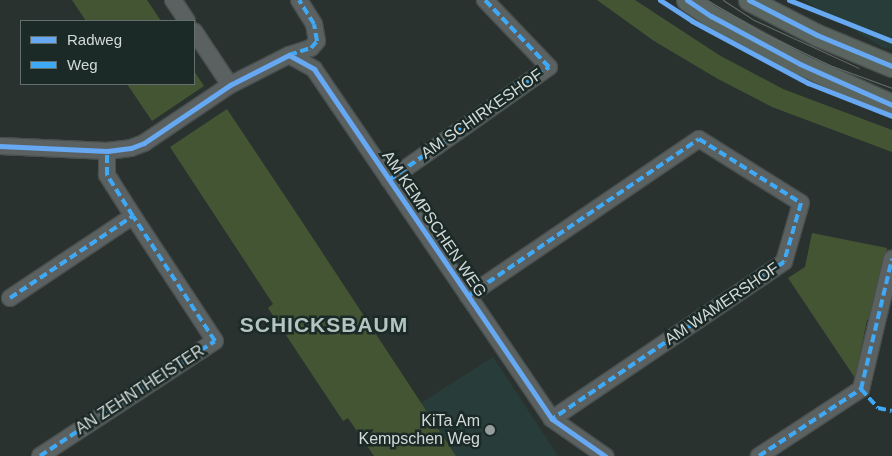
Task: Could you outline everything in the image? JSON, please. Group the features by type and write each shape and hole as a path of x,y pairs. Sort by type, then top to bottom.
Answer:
{"main road":[{"path":"688,0 711,16 792,60 892,105"},
{"path":"749,0 824,39 892,66"}],"street":[{"path":"173,0 186,20"},
{"path":"0,146 107,150 144,143 230,85 289,55 312,48 317,41 314,24 299,0"},
{"name":"AM SCHIRKESHOF","path":"389,180 549,67 485,0"},
{"path":"195,32 230,85"},
{"name":"AM KEMPSCHEN WEG","path":"289,55 314,69 552,419 605,456"},
{"name":"AM WAMERSHOF","path":"468,296 699,139 801,203 784,262 552,419"},
{"name":"AN ZEHNTHEISTER","path":"40,456 216,341 107,174 107,150"},
{"path":"10,298 133,216"},
{"path":"759,456 861,390 892,259"}],"shaded area":[{"path":"804,0 892,0 892,49 882,47"},
{"name":"KiTa Am Kempschen Weg","path":"493,357 558,456 456,456 421,403"}],"green space":[{"path":"72,0 147,0 160,20 85,20"},
{"path":"597,0 635,0 719,55 783,89 892,130 892,152 772,107 718,79 654,41"},
{"path":"195,72 204,86 152,121 128,85 195,85"},
{"path":"227,109 456,456 374,456 348,418 343,421 268,308 273,304 170,147"},
{"path":"812,233 887,248 871,321 867,320 858,364 862,365 857,381 788,278 805,267"}],"tram line":[{"path":"707,0 763,33 832,66 892,88"},
{"path":"723,0 754,20 859,68"}],"marked path":[{"path":"289,55 311,48 317,41 314,24 299,0"},
{"path":"389,180 549,67 485,0"},
{"path":"468,296 699,139 801,203 784,262 552,419"},
{"path":"10,298 133,216 107,175 107,151"},
{"path":"40,456 215,341 133,216"},
{"path":"759,456 861,389 892,259"},
{"path":"861,389 878,408 892,411"}],"cycle path":[{"path":"660,0 692,21 808,83 892,116"},
{"path":"687,0 711,16 800,64 892,105"},
{"path":"749,0 817,35 892,66"},
{"path":"789,0 892,41"},
{"path":"0,146 107,151 131,148 144,143 230,85 289,55 314,69 552,419 605,456"}],"place":[{"name":"KiTa Am Kempschen Weg","path":"490,430"}],"district":[{"name":"SCHICKSBAUM","path":"324,325"}]}
